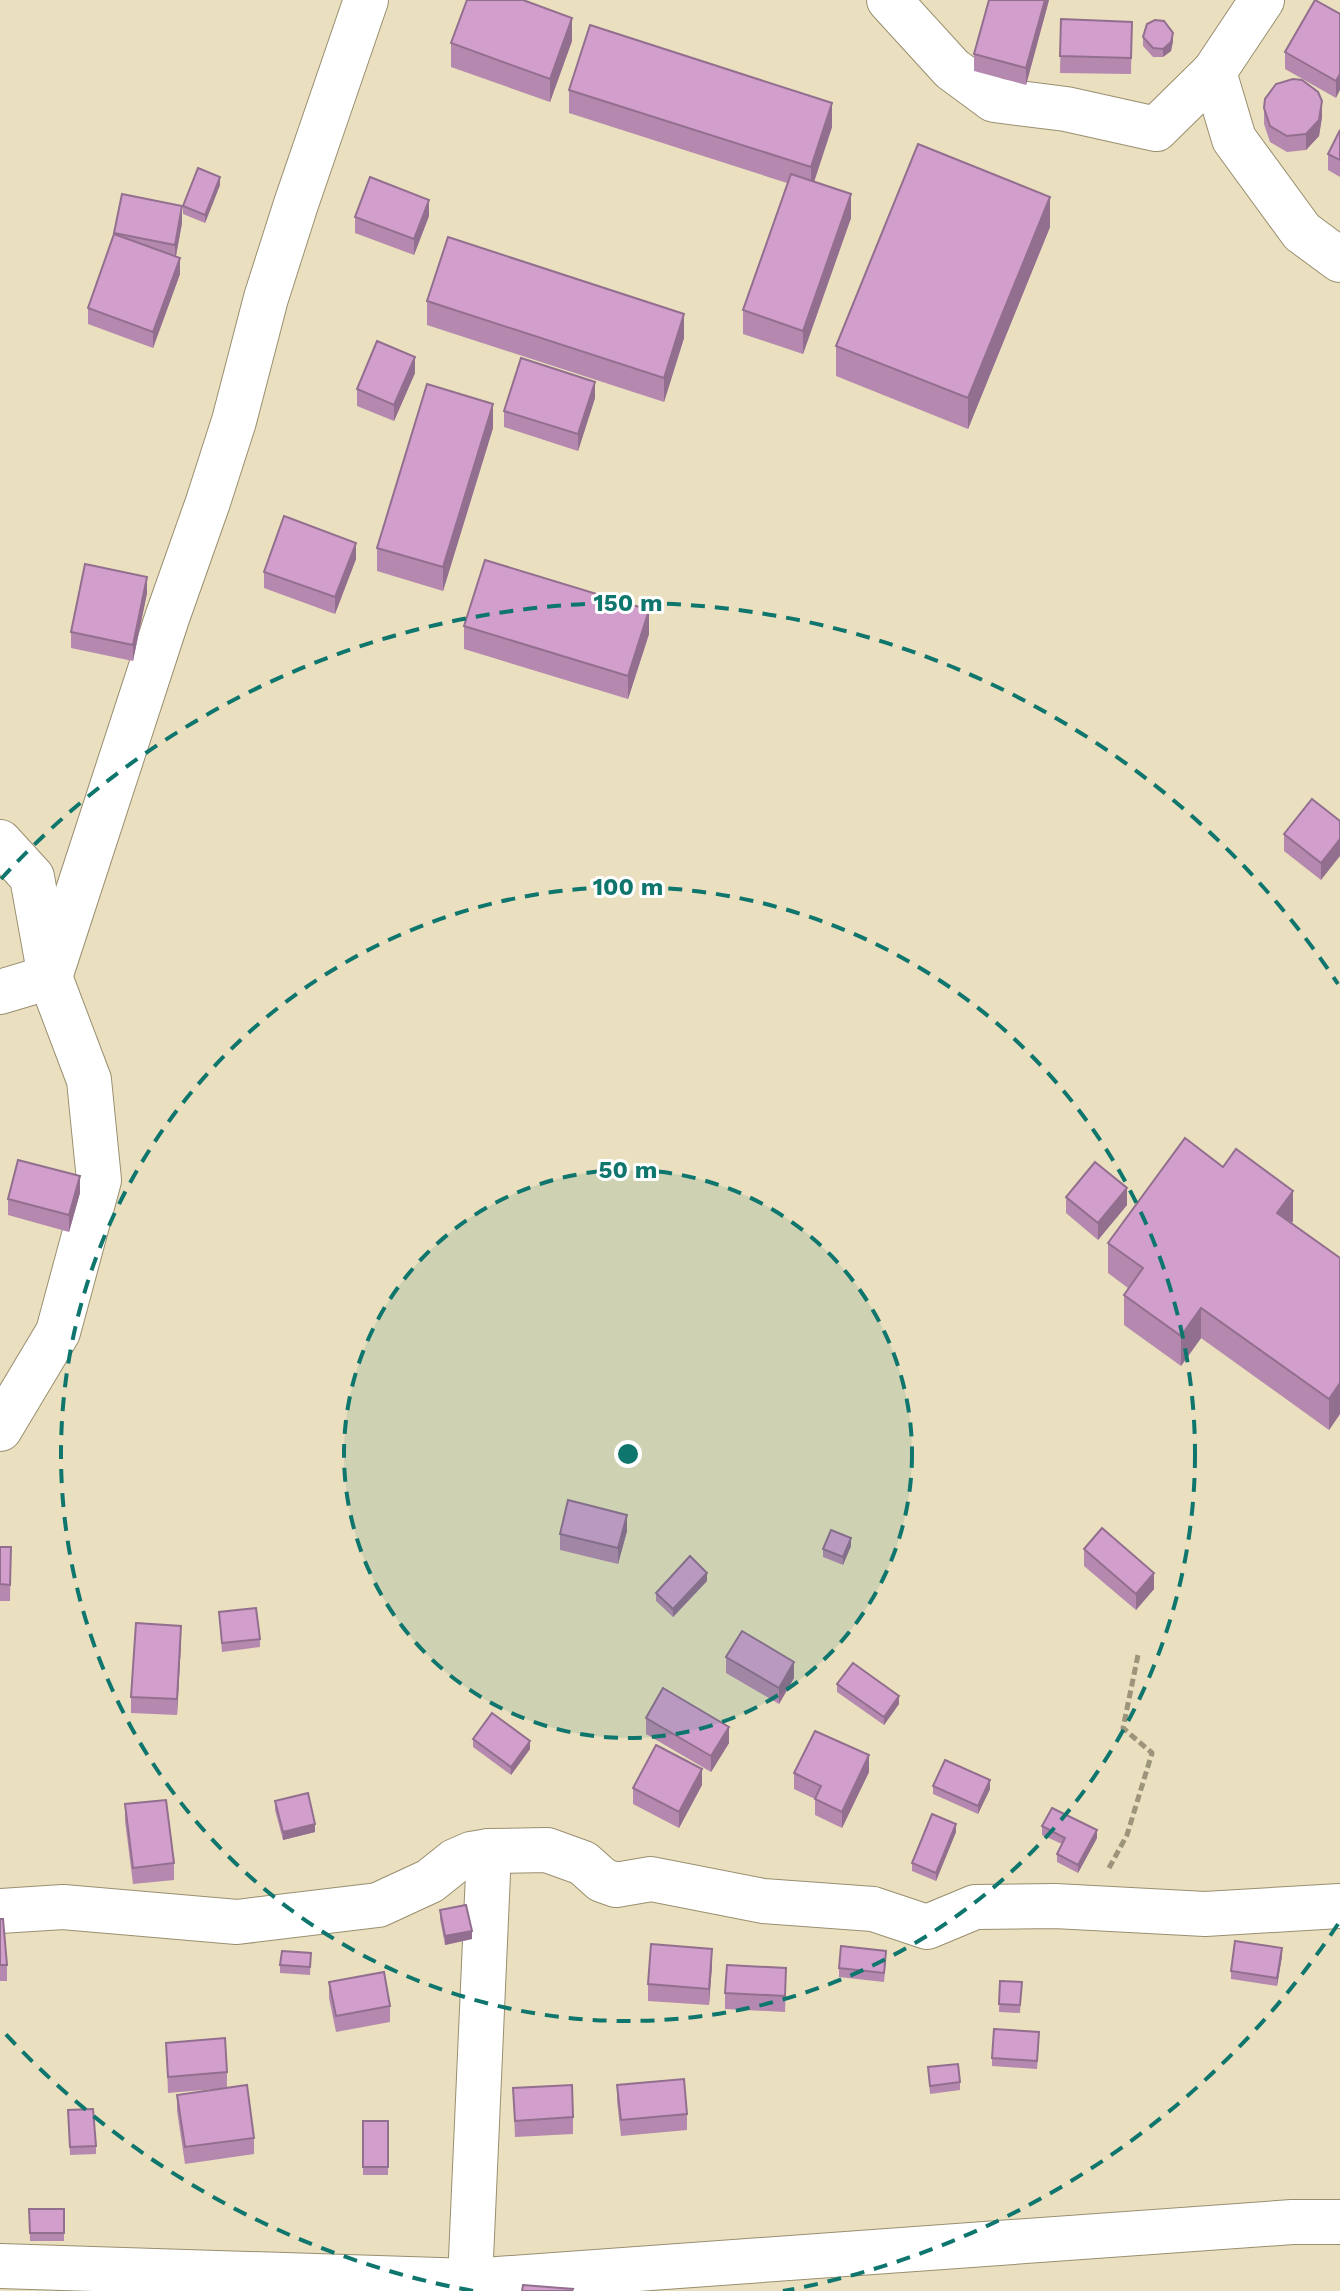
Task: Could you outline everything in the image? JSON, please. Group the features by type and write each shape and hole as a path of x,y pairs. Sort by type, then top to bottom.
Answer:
{"street":[{"path":"50,977 234,421 291,217 366,0"},
{"path":"889,0 952,69 994,100 1066,109 1156,129 1214,72 1262,0"},
{"path":"1214,72 1234,139 1302,232 1340,260"},
{"path":"0,842 32,877 50,977 89,1080 99,1180 58,1332 0,1429"},
{"path":"0,992 50,977"},
{"path":"0,1911 63,1907 237,1922 378,1905 430,1881 455,1861 489,1851 547,1850 583,1863 602,1880 616,1885 651,1879 763,1901 873,1909 927,1927 975,1907 1087,1908 1205,1914 1340,1906"},
{"path":"470,2281 489,1851"},
{"path":"0,2266 470,2281 1276,2223 1340,2222"}],"path":[{"path":"1087,1908 1127,1835 1152,1753 1123,1728 1138,1655"}],"building":[{"path":"467,0 523,0 572,18 550,79 451,43"},
{"path":"989,0 1045,0 1026,68 974,54"},
{"path":"1315,0 1340,14 1340,74 1336,81 1285,52"},
{"path":"1061,19 1132,22 1131,58 1060,56"},
{"path":"1155,20 1164,21 1173,33 1171,42 1163,49 1153,48 1143,37 1147,24"},
{"path":"590,25 832,103 811,167 569,90"},
{"path":"1302,80 1318,92 1322,101 1319,120 1306,134 1287,136 1270,126 1264,108 1265,99 1276,84"},
{"path":"1340,130 1340,160 1328,154"},
{"path":"918,144 1050,197 968,398 836,346"},
{"path":"198,168 220,177 205,215 183,206"},
{"path":"791,174 851,194 803,331 743,310"},
{"path":"370,177 429,200 414,239 355,217"},
{"path":"122,194 182,206 175,245 114,233"},
{"path":"114,234 180,258 153,332 88,308"},
{"path":"448,237 684,314 664,378 427,301"},
{"path":"377,341 415,357 394,405 357,389"},
{"path":"521,358 595,382 578,434 504,411"},
{"path":"427,384 493,404 443,567 377,548"},
{"path":"284,516 356,543 335,597 264,572"},
{"path":"485,560 649,610 628,676 464,626"},
{"path":"85,564 147,577 133,645 71,632"},
{"path":"1312,799 1340,821 1340,839 1321,863 1284,834"},
{"path":"1185,1138 1223,1167 1236,1149 1293,1191 1277,1213 1340,1258 1340,1383 1329,1399 1201,1308 1181,1336 1124,1295 1143,1268 1108,1243"},
{"path":"18,1160 80,1176 69,1215 8,1199"},
{"path":"1095,1162 1127,1188 1098,1223 1066,1197"},
{"path":"568,1500 627,1515 618,1548 560,1534"},
{"path":"1102,1528 1154,1573 1136,1594 1084,1549"},
{"path":"831,1530 851,1538 843,1557 823,1549"},
{"path":"0,1547 11,1547 10,1585 0,1584"},
{"path":"690,1556 707,1573 673,1609 656,1593"},
{"path":"256,1608 260,1639 222,1643 219,1612"},
{"path":"136,1623 181,1626 177,1699 131,1697"},
{"path":"742,1631 794,1662 779,1688 726,1657"},
{"path":"853,1663 899,1696 884,1717 837,1684"},
{"path":"663,1688 729,1727 711,1756 646,1718"},
{"path":"492,1713 530,1741 511,1767 473,1739"},
{"path":"815,1731 869,1755 842,1812 815,1799 821,1786 794,1773"},
{"path":"656,1745 702,1769 679,1812 633,1788"},
{"path":"945,1760 990,1780 978,1806 933,1786"},
{"path":"308,1793 315,1824 283,1832 275,1801"},
{"path":"166,1800 174,1863 133,1868 125,1804"},
{"path":"1052,1808 1097,1830 1078,1865 1057,1854 1065,1838 1042,1826"},
{"path":"932,1814 956,1824 936,1873 912,1863"},
{"path":"466,1905 472,1931 445,1936 440,1910"},
{"path":"0,1919 3,1919 7,1965 0,1965"},
{"path":"1235,1941 1282,1948 1277,1978 1231,1971"},
{"path":"651,1944 712,1949 709,1989 648,1984"},
{"path":"841,1946 886,1951 884,1973 839,1968"},
{"path":"282,1951 311,1953 310,1967 280,1965"},
{"path":"727,1965 786,1968 785,1996 725,1993"},
{"path":"384,1972 390,2006 336,2016 329,1982"},
{"path":"1000,1981 1022,1982 1020,2005 999,2004"},
{"path":"994,2029 1039,2032 1037,2061 992,2058"},
{"path":"225,2038 227,2072 168,2077 166,2043"},
{"path":"958,2064 960,2082 930,2086 928,2067"},
{"path":"684,2079 687,2114 621,2120 617,2085"},
{"path":"247,2085 254,2138 185,2147 177,2095"},
{"path":"572,2085 573,2117 515,2121 513,2088"},
{"path":"93,2109 96,2146 70,2147 68,2110"},
{"path":"363,2121 388,2121 388,2167 363,2167"},
{"path":"29,2209 64,2209 64,2233 30,2233"},
{"path":"523,2285 573,2289 522,2291"}]}
